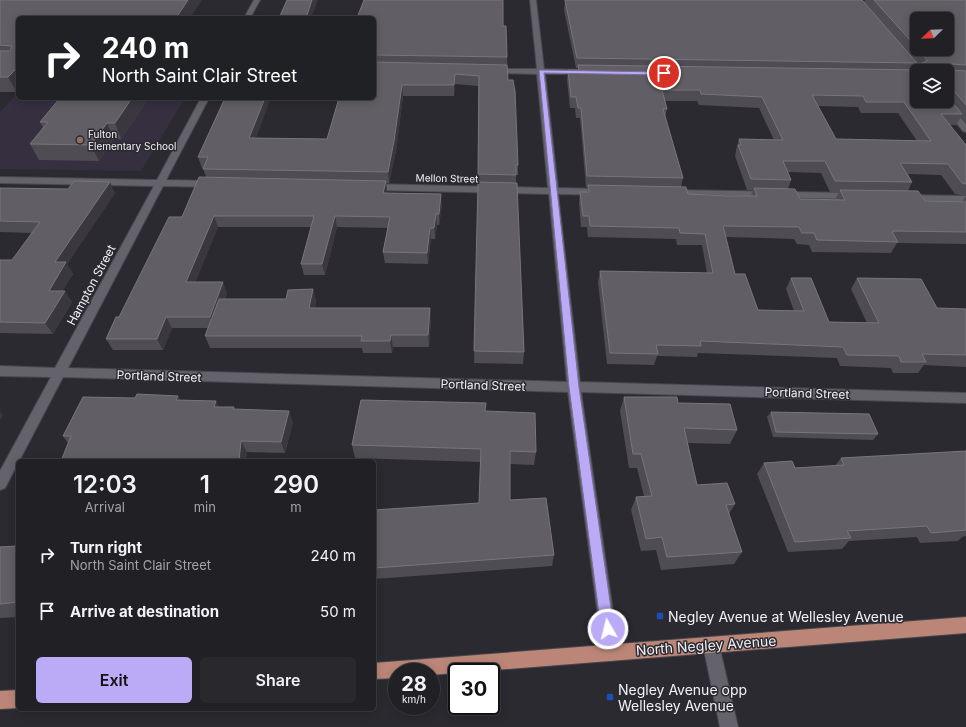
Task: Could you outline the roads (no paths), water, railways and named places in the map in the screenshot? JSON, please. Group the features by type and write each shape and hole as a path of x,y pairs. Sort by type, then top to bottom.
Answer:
{"main road":[{"name":"North Negley Avenue","path":"376,671 966,625"},
{"path":"0,700 16,699"}],"street":[{"path":"249,16 257,0"},
{"path":"533,0 574,387 611,653"},
{"path":"482,70 595,72"},
{"name":"Hampton Street","path":"0,484 204,100"},
{"path":"948,108 966,129"},
{"path":"0,180 222,184"},
{"name":"Mellon Street","path":"363,187 610,192"},
{"path":"657,193 863,197"},
{"path":"895,197 966,199"},
{"name":"Portland Street","path":"0,372 966,398"},
{"path":"711,645 729,727"}],"place":[{"name":"Fulton Elementary School","path":"80,140"},
{"name":"Negley Avenue at Wellesley Avenue","path":"660,616"},
{"name":"Negley Avenue opp Wellesley Avenue","path":"610,697"}]}
